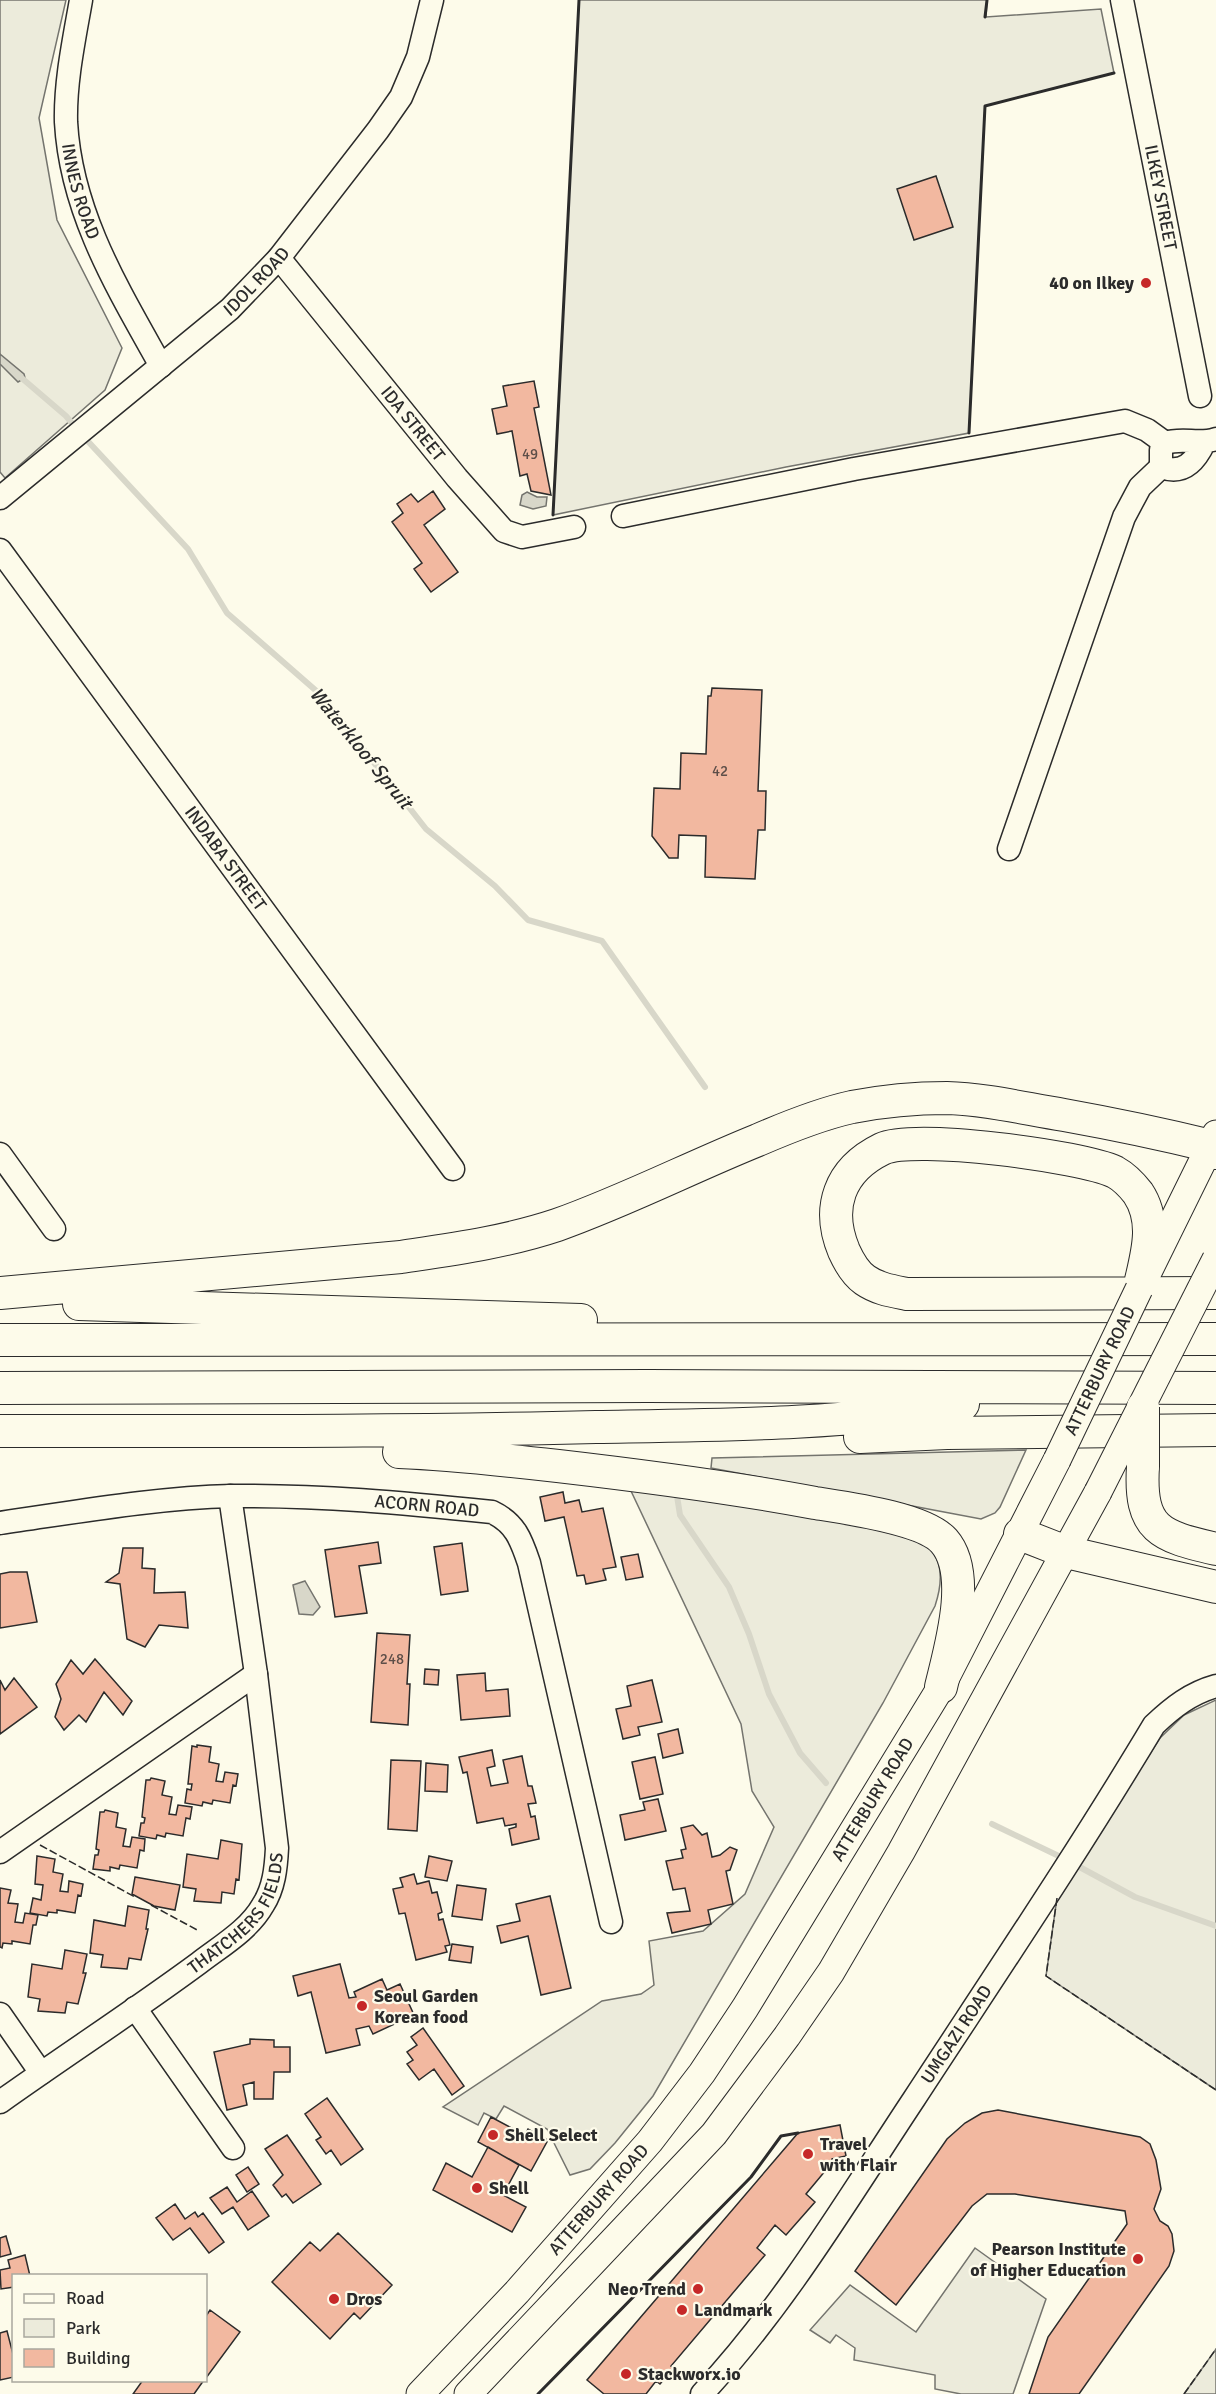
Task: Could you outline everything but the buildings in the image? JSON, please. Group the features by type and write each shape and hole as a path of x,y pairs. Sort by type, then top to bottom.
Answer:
{"highway":[{"path":"0,1293 401,1257 465,1248 516,1237 558,1224 785,1129 850,1108 899,1100 949,1098 1009,1106 1214,1144"},
{"path":"1139,1289 1148,1245 1158,1230 1146,1207 1126,1179 1114,1172 1084,1163 961,1145 905,1144 884,1148 851,1170 842,1186 836,1205 838,1231 849,1263 862,1279 880,1289 907,1294 1216,1293"},
{"path":"0,1302 495,1315 634,1322 847,1339"},
{"path":"0,1340 1216,1339"},
{"path":"0,1388 660,1386 1216,1388"},
{"path":"0,1431 484,1430 678,1426 853,1418 956,1406 1038,1389"},
{"path":"1143,1407 1142,1480 1147,1510 1157,1528 1167,1536 1216,1549"},
{"path":"484,1430 547,1437 684,1442 947,1433 1216,1430"},
{"path":"169,1431 227,1444 441,1453 658,1477 736,1488 909,1522 933,1532 944,1540 954,1559 957,1598 955,1632 941,1687"},
{"path":"1020,1534 1066,1552 1216,1587"}],"main road":[{"path":"1158,1230 1214,1144"},
{"path":"468,2394 714,2134 787,2036 831,1972 901,1852 1066,1552 1143,1407 1216,1259"},
{"name":"ATTERBURY ROAD","path":"420,2394 517,2292 650,2141 702,2073 745,2008 941,1687 1057,1460 1139,1289"},
{"path":"489,2394 544,2328 559,2300"}],"street":[{"name":"INNES ROAD","path":"81,0 67,93 66,120 70,153 82,208 93,238 161,366"},
{"name":"IDOL ROAD","path":"0,498 230,309 279,258 378,130 401,96 418,57 432,0"},
{"name":"ILKEY STREET","path":"1122,0 1200,396"},
{"name":"IDA STREET","path":"279,258 457,478 504,531 522,537 574,527"},
{"path":"623,516 854,469 1125,421 1147,430 1165,443"},
{"path":"1009,849 1124,518 1140,487 1161,467 1161,450 1165,443 1183,439 1210,441"},
{"path":"1161,467 1173,470 1190,465 1210,441"},
{"name":"INDABA STREET","path":"0,550 453,1169"},
{"path":"0,1154 54,1230"},
{"name":"ACORN ROAD","path":"0,1523 175,1499 230,1496 314,1496 492,1512 503,1517 514,1527 521,1539 529,1563 611,1922"},
{"name":"THATCHERS FIELDS","path":"0,2102 234,1937 254,1919 271,1889 276,1870 277,1848 256,1674 230,1496"},
{"path":"0,1852 256,1674"},
{"name":"UMGAZI ROAD","path":"702,2394 763,2323 809,2259 1154,1725 1173,1707 1191,1695 1216,1686"},
{"path":"135,2008 233,2148"},
{"path":"0,2014 40,2073"}],"green space":[{"path":"0,0 66,0 39,118 57,220 122,348 105,390 5,478 0,472"},
{"path":"579,0 987,0 986,17 1101,9 1114,73 985,106 969,433 786,467 553,515"},
{"path":"1026,1450 1000,1507 995,1513 981,1519 711,1468 712,1458"},
{"path":"681,1490 911,1535 929,1547 935,1555 940,1569 939,1592 935,1606 883,1703 653,2096 615,2143 590,2169 570,2175 547,2129 504,2106 496,2119 484,2113 478,2125 443,2107 602,2001 641,1994 654,1985 649,1941 703,1931 745,1894 774,1827 752,1791 741,1724 631,1491"},
{"path":"1216,1700 1216,2090 1046,1976 1057,1898 1160,1738 1184,1715"},
{"path":"975,2248 1046,2299 1013,2394 961,2394 935,2389 935,2375 854,2360 855,2348 836,2335 830,2343 810,2330 850,2285 916,2332"},
{"path":"1216,2349 1216,2394 1184,2394"}],"shaded area":[{"path":"0,354 24,374 25,378 18,382 0,364"},
{"path":"527,492 537,497 547,497 546,506 533,509 520,505 522,495"},
{"path":"305,1581 320,1607 313,1615 299,1614 293,1585"}],"waterway":[{"name":"Waterkloof Spruit","path":"17,374 66,416 76,428"},
{"name":"Waterkloof Spruit","path":"83,436 188,549 227,613 321,695 426,829 495,886 528,920 602,941 705,1087"},
{"path":"677,1496 680,1515 729,1587 749,1634 769,1694 800,1753 826,1783"},
{"path":"992,1824 1065,1859"},
{"path":"1074,1864 1135,1897 1216,1926"}],"fence":[{"path":"40,1845 135,1897"},
{"path":"1057,1898 1046,1976 1216,2090"},
{"path":"151,1905 199,1931"},
{"path":"1184,2394 1216,2349"}],"wall":[{"path":"553,515 579,0"},
{"path":"985,17 987,0"},
{"path":"969,433 985,106 1114,73"},
{"path":"538,2394 751,2177 781,2136 798,2133"}],"place":[{"name":"40 on Ilkey","path":"1146,283"},
{"name":"Seoul Garden Korean food","path":"362,2006"},
{"name":"Shell Select","path":"493,2135"},
{"name":"Travel with Flair","path":"808,2154"},
{"name":"Shell","path":"477,2188"},
{"name":"Pearson Institute of Higher Education","path":"1138,2259"},
{"name":"Neo Trend","path":"698,2289"},
{"name":"Dros","path":"334,2299"},
{"name":"Landmark","path":"682,2310"},
{"name":"Stackworx.io","path":"626,2374"}]}
